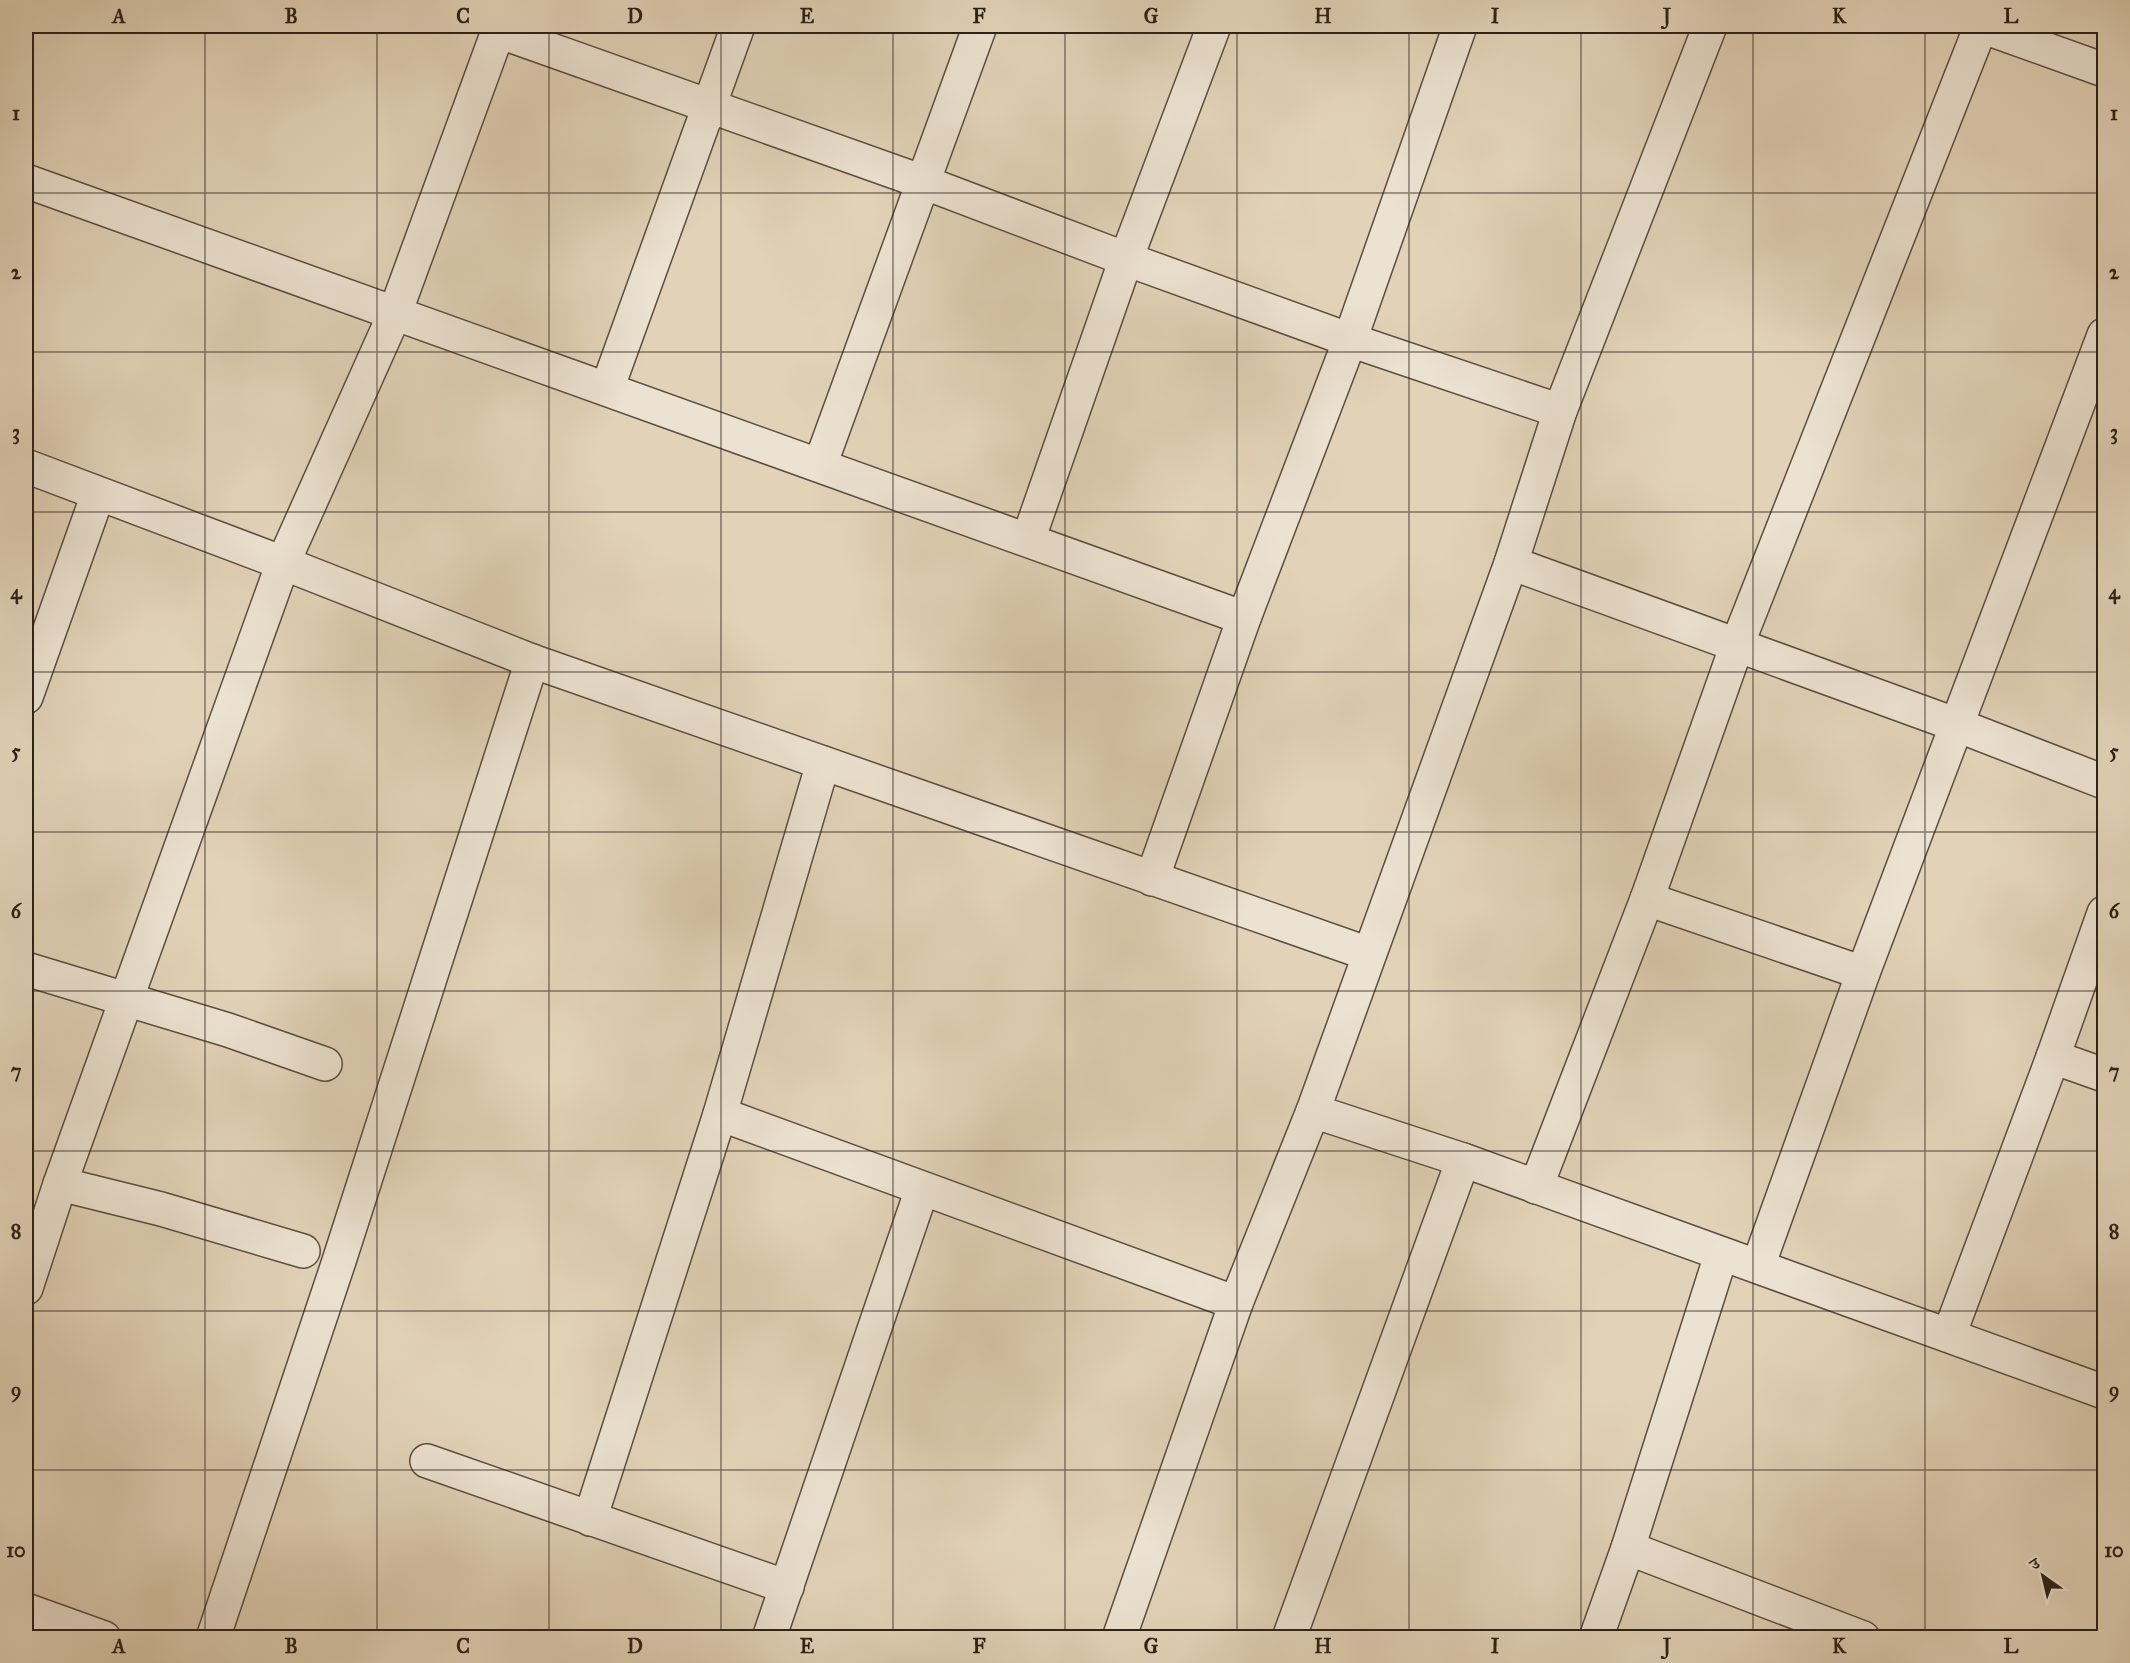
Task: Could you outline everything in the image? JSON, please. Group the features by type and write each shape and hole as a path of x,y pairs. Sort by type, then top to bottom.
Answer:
{"street":[{"path":"607,389 738,26"},
{"path":"820,465 980,26"},
{"path":"1028,540 1126,260 1214,26"},
{"path":"1152,879 1244,618 1350,340 1460,26"},
{"path":"1119,1638 1236,1303 1313,1111 1511,563 1560,411 1710,26"},
{"path":"1536,1187 1647,899 1737,645 1981,26 2104,70"},
{"path":"26,1288 60,1184 283,563 395,313 499,28 708,106 923,182 1126,260 1350,340 1560,411"},
{"path":"26,181 1244,618"},
{"path":"1758,1266 1863,973 2104,335"},
{"path":"26,466 283,563 532,661 1369,954"},
{"path":"26,697 98,494"},
{"path":"1511,563 1957,725 2104,782"},
{"path":"213,1638 335,1272 532,661"},
{"path":"591,1519 720,1114 823,763"},
{"path":"1647,899 1863,973"},
{"path":"1949,1335 2104,913"},
{"path":"26,969 228,1030 325,1064"},
{"path":"2053,1057 2104,1075"},
{"path":"1313,1111 1463,1160 2104,1392"},
{"path":"720,1114 1236,1303"},
{"path":"1289,1638 1463,1160"},
{"path":"60,1184 151,1206 303,1251"},
{"path":"769,1638 922,1189"},
{"path":"1596,1638 1628,1548 1722,1255"},
{"path":"427,1461 788,1587"},
{"path":"1628,1548 1863,1638"},
{"path":"26,1610 104,1638"}]}
